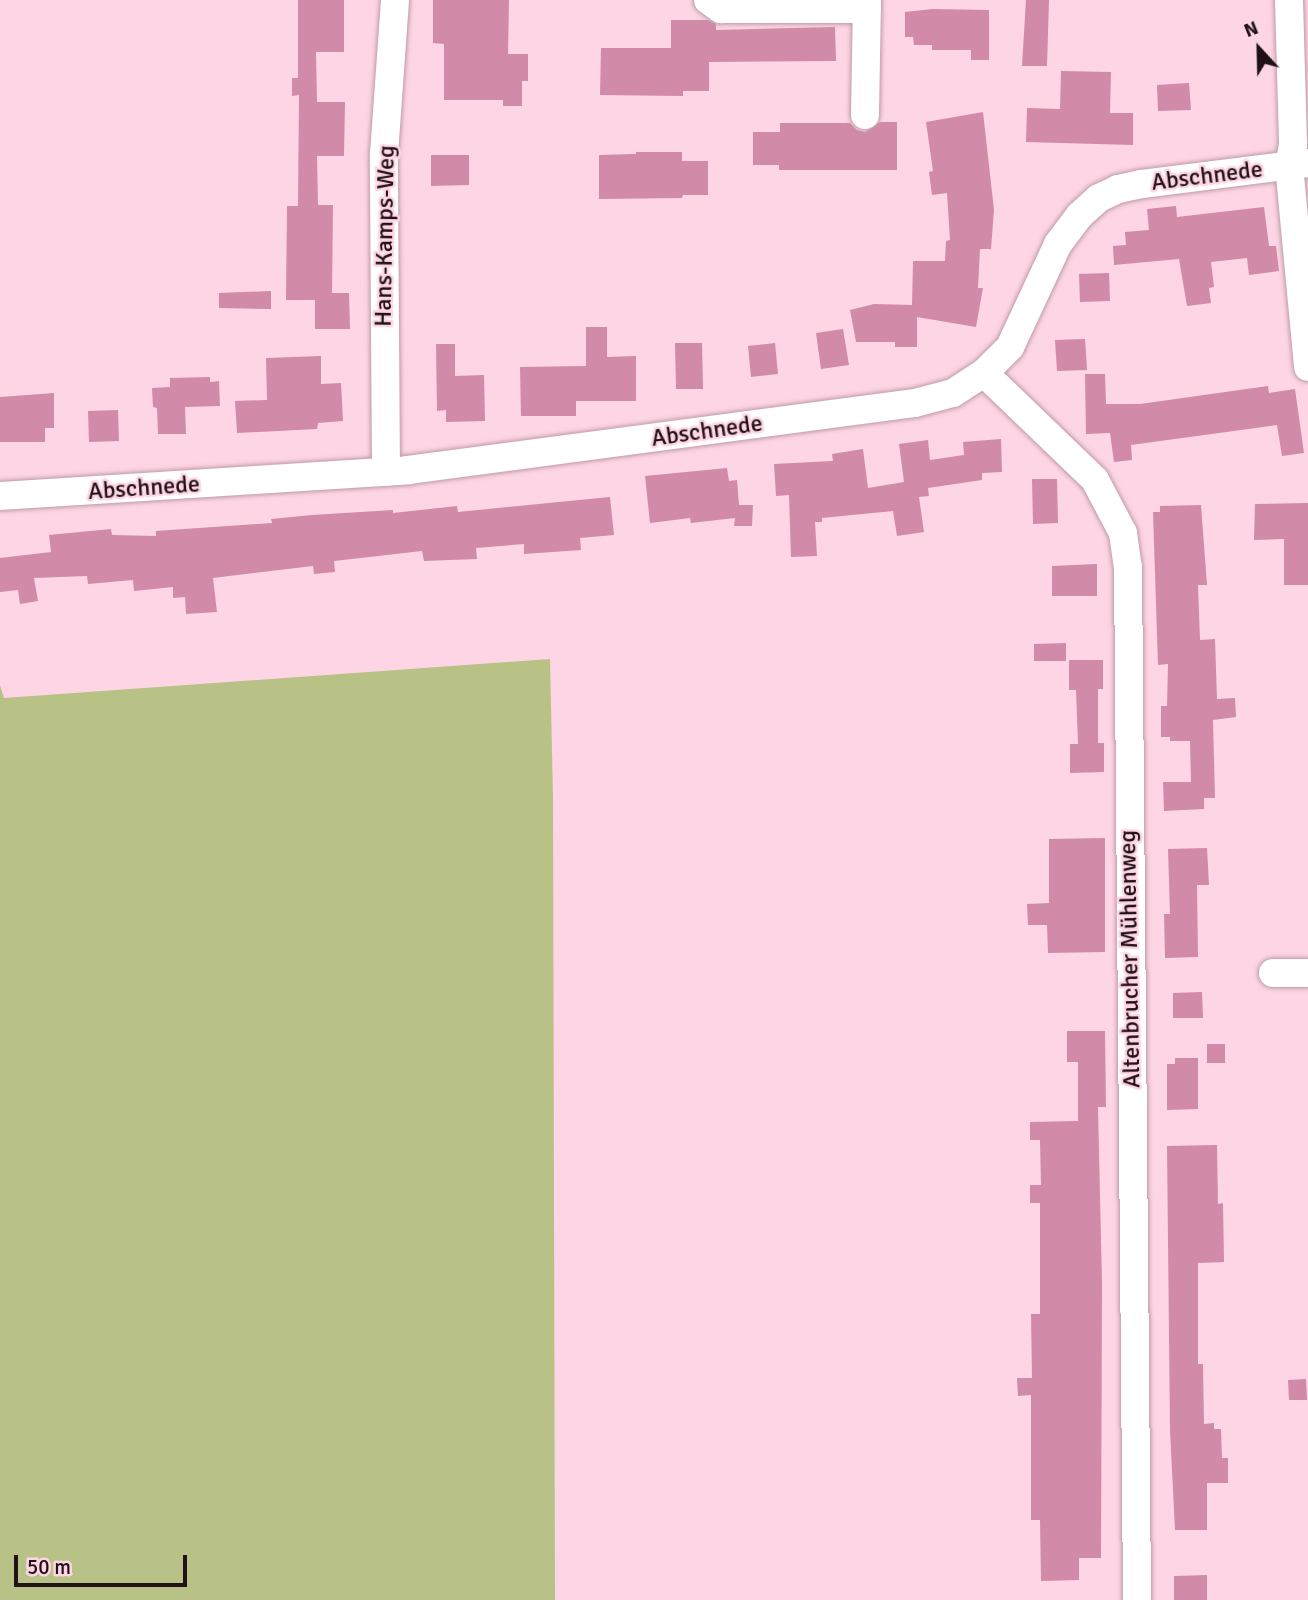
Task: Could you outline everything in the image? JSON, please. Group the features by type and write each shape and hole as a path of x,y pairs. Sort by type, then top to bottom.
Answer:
{"street":[{"name":"Hans-Kamps-Weg","path":"386,472 384,154 395,0"},
{"path":"708,0 720,9 867,4 865,115"},
{"path":"1289,0 1293,145 1299,164 1308,367"},
{"name":"Abschnede","path":"0,496 386,472 915,403 953,393 984,373 1010,347 1058,244 1080,215 1099,198 1118,189 1142,184 1299,164"},
{"name":"Altenbrucher Mühlenweg","path":"984,373 1095,480 1116,514 1123,533 1128,567 1136,1600"},
{"path":"1273,973 1308,973"}],"green space":[{"path":"550,659 553,797 555,1600 0,1600 0,685 4,698"}],"building":[{"path":"298,0 344,0 344,52 316,52 317,102 345,102 344,156 317,156 318,205 333,205 332,293 349,293 350,329 315,329 315,300 286,300 287,206 298,206 299,95 292,96 292,78 298,78"},
{"path":"433,0 509,0 508,54 528,54 528,81 522,81 522,106 503,106 503,100 444,100 444,44 433,43"},
{"path":"1026,0 1049,0 1047,66 1022,66"},
{"path":"933,9 989,10 989,60 971,60 971,50 932,50 932,45 914,45 913,37 905,37 905,12"},
{"path":"671,20 708,20 716,24 716,30 835,27 836,61 709,62 709,91 683,91 683,96 600,95 601,48 671,48"},
{"path":"1061,71 1111,72 1110,113 1133,113 1133,145 1026,142 1027,108 1060,109"},
{"path":"1189,83 1191,110 1158,111 1157,85"},
{"path":"983,112 994,210 991,249 980,249 978,288 983,288 976,327 917,317 917,347 895,347 895,342 856,342 850,310 874,304 912,305 913,261 945,261 946,241 950,240 947,193 932,195 929,172 933,171 926,122"},
{"path":"880,122 897,122 897,170 779,170 779,165 753,165 753,132 780,132 780,123 850,123 857,130 865,132"},
{"path":"682,152 682,161 708,161 708,195 599,199 599,155"},
{"path":"431,155 469,155 469,185 431,186"},
{"path":"1176,206 1177,217 1264,207 1269,246 1276,246 1279,271 1249,275 1247,258 1211,262 1214,287 1209,288 1211,303 1187,306 1179,259 1114,265 1113,246 1126,245 1125,232 1149,230 1147,209"},
{"path":"1109,273 1110,301 1080,302 1079,274"},
{"path":"271,291 271,309 219,308 219,293"},
{"path":"586,327 607,327 607,357 636,356 636,401 576,401 576,416 521,416 520,367 586,366"},
{"path":"843,329 849,365 821,369 816,333"},
{"path":"1085,339 1087,370 1057,371 1055,340"},
{"path":"675,343 702,343 703,389 676,389"},
{"path":"775,343 778,374 751,377 748,346"},
{"path":"436,344 455,344 455,376 484,375 485,421 446,422 446,410 437,411"},
{"path":"321,356 321,384 341,383 343,421 318,423 317,429 237,433 235,401 267,400 266,358"},
{"path":"1085,374 1105,374 1106,404 1140,404 1268,386 1269,393 1295,389 1304,453 1282,456 1277,425 1131,445 1132,460 1114,462 1110,433 1086,434"},
{"path":"210,377 210,382 219,381 220,406 185,407 186,434 158,434 157,408 153,407 152,388 170,387 170,378"},
{"path":"54,393 54,428 45,428 45,442 0,442 0,397"},
{"path":"118,410 119,441 89,442 88,411"},
{"path":"1001,439 1002,472 982,473 982,480 928,488 929,496 919,497 924,532 897,536 893,511 822,518 822,522 815,522 817,556 791,557 789,495 776,496 774,464 833,461 832,454 863,449 868,488 904,482 899,444 928,440 930,460 964,455 963,442"},
{"path":"727,468 729,481 737,480 739,505 753,505 752,526 734,526 735,518 691,523 690,518 650,523 645,476"},
{"path":"1032,479 1057,479 1058,523 1033,524"},
{"path":"610,497 614,535 580,538 581,550 524,554 524,544 476,548 477,559 424,561 422,551 334,561 335,572 314,574 313,566 213,578 217,612 186,614 185,597 173,598 173,587 134,591 133,580 88,584 87,576 34,578 38,601 20,604 18,590 0,592 0,558 51,552 49,535 111,529 112,535 156,536 156,531 272,523 271,519 312,515 393,510 393,513 457,506 458,512"},
{"path":"1308,503 1308,585 1284,585 1284,539 1254,540 1255,504"},
{"path":"1201,505 1207,585 1198,585 1200,640 1215,639 1217,699 1235,698 1236,717 1213,720 1215,798 1204,798 1204,809 1164,811 1163,782 1191,782 1190,741 1170,741 1170,737 1161,737 1161,706 1167,706 1168,664 1158,665 1153,512 1160,512 1160,506"},
{"path":"1097,564 1097,596 1052,596 1052,566"},
{"path":"1066,643 1066,661 1034,661 1034,644"},
{"path":"1069,660 1103,660 1103,689 1098,689 1098,743 1104,743 1104,772 1070,773 1070,744 1078,744 1076,690 1069,690"},
{"path":"1105,838 1105,952 1048,953 1047,925 1028,925 1027,904 1049,903 1049,839"},
{"path":"1207,848 1209,885 1197,885 1198,957 1165,958 1164,914 1170,914 1168,849"},
{"path":"1202,992 1203,1018 1173,1018 1173,993"},
{"path":"1067,1031 1105,1031 1106,1107 1098,1107 1102,1284 1101,1558 1079,1558 1079,1580 1041,1581 1040,1520 1031,1520 1031,1395 1018,1396 1017,1378 1032,1378 1031,1314 1040,1314 1040,1203 1030,1203 1030,1185 1041,1185 1040,1140 1030,1140 1030,1122 1078,1121 1078,1062 1067,1062"},
{"path":"1207,1044 1225,1044 1225,1063 1207,1063"},
{"path":"1175,1058 1198,1058 1198,1109 1167,1110 1167,1064 1175,1064"},
{"path":"1217,1145 1218,1204 1223,1203 1224,1262 1198,1263 1198,1364 1203,1364 1204,1424 1214,1423 1214,1429 1221,1429 1222,1458 1228,1458 1228,1483 1207,1483 1207,1530 1175,1530 1170,1430 1167,1146"},
{"path":"1306,1379 1307,1400 1289,1400 1288,1380"},
{"path":"1207,1575 1207,1600 1174,1600 1174,1576"}]}
